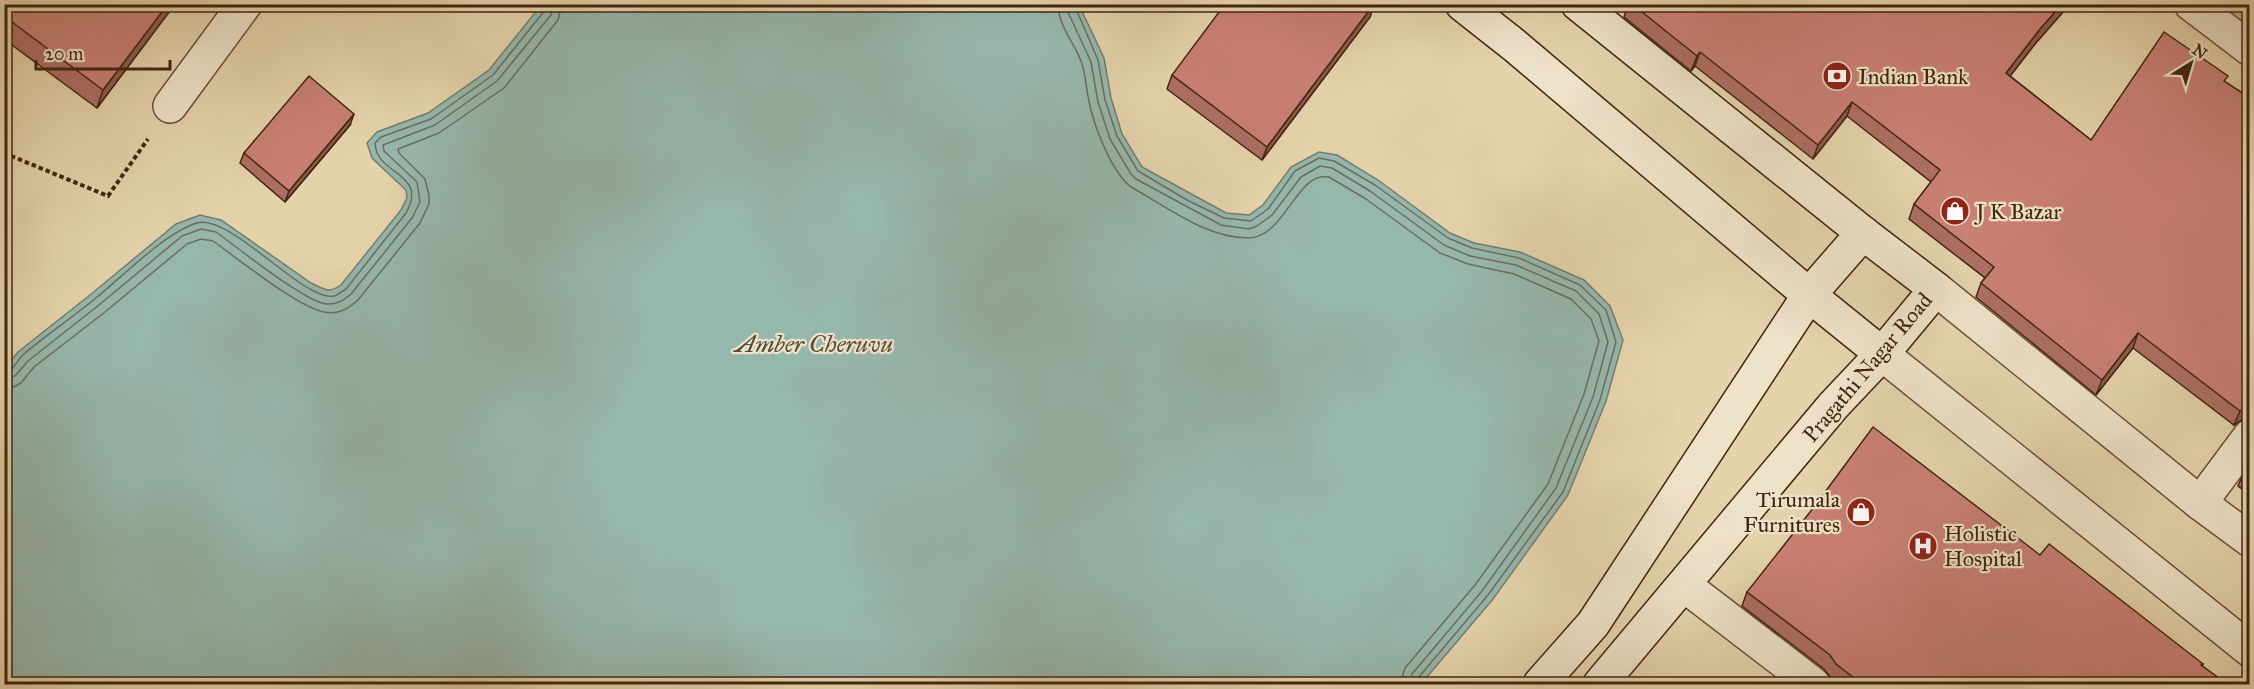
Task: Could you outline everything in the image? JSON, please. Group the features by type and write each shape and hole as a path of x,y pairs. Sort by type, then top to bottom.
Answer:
{"main road":[{"path":"170,106 245,4"},
{"path":"1462,4 1514,45 1809,295 2250,650"},
{"path":"2191,4 2250,49"},
{"name":"Pragathi Nagar Road","path":"1579,5 1936,289 1882,354 1833,406 1600,684"},
{"path":"1540,684 1593,624 1809,295 1863,233"},
{"path":"1936,289 2200,503 2250,540"},
{"path":"2200,503 2250,436"},
{"path":"1684,585 1812,684"}],"path":[{"path":"4,153 108,196 170,106"}],"shaded area":[{"path":"2217,5 2249,5 2249,29"}],"water":[{"name":"Amber Cheruvu","path":"542,4 1079,5 1104,58 1111,98 1122,134 1142,167 1226,213 1249,215 1263,205 1291,167 1319,152 1337,155 1378,180 1450,233 1474,243 1520,252 1584,280 1610,306 1623,340 1606,401 1568,495 1493,599 1421,684 5,684 4,369 18,352 176,224 200,215 221,220 311,283 323,289 337,288 401,210 407,198 406,190 372,158 367,143 377,132 428,113 489,70"}],"building":[{"path":"4,4 168,4 103,90 4,16"},
{"path":"1225,4 1374,4 1267,147 1172,75"},
{"path":"1632,4 2062,4 2006,73 2091,140 2164,32 2228,76 2224,81 2250,98 2250,404 2240,411 2138,333 2102,380 1981,283 1994,267 1914,204 1940,170 1852,102 1818,145 1700,52 1697,56"},
{"path":"309,76 354,114 289,191 244,153"},
{"path":"1873,427 2040,555 2049,544 2227,684 1862,684 1836,664 1830,655 1747,592"},
{"path":"2250,465 2250,476 2244,472"}],"place":[{"name":"Indian Bank","path":"1837,76"},
{"name":"J K Bazar","path":"1955,211"},
{"name":"Tirumala Furnitures","path":"1861,512"},
{"name":"Holistic Hospital","path":"1923,546"}]}
